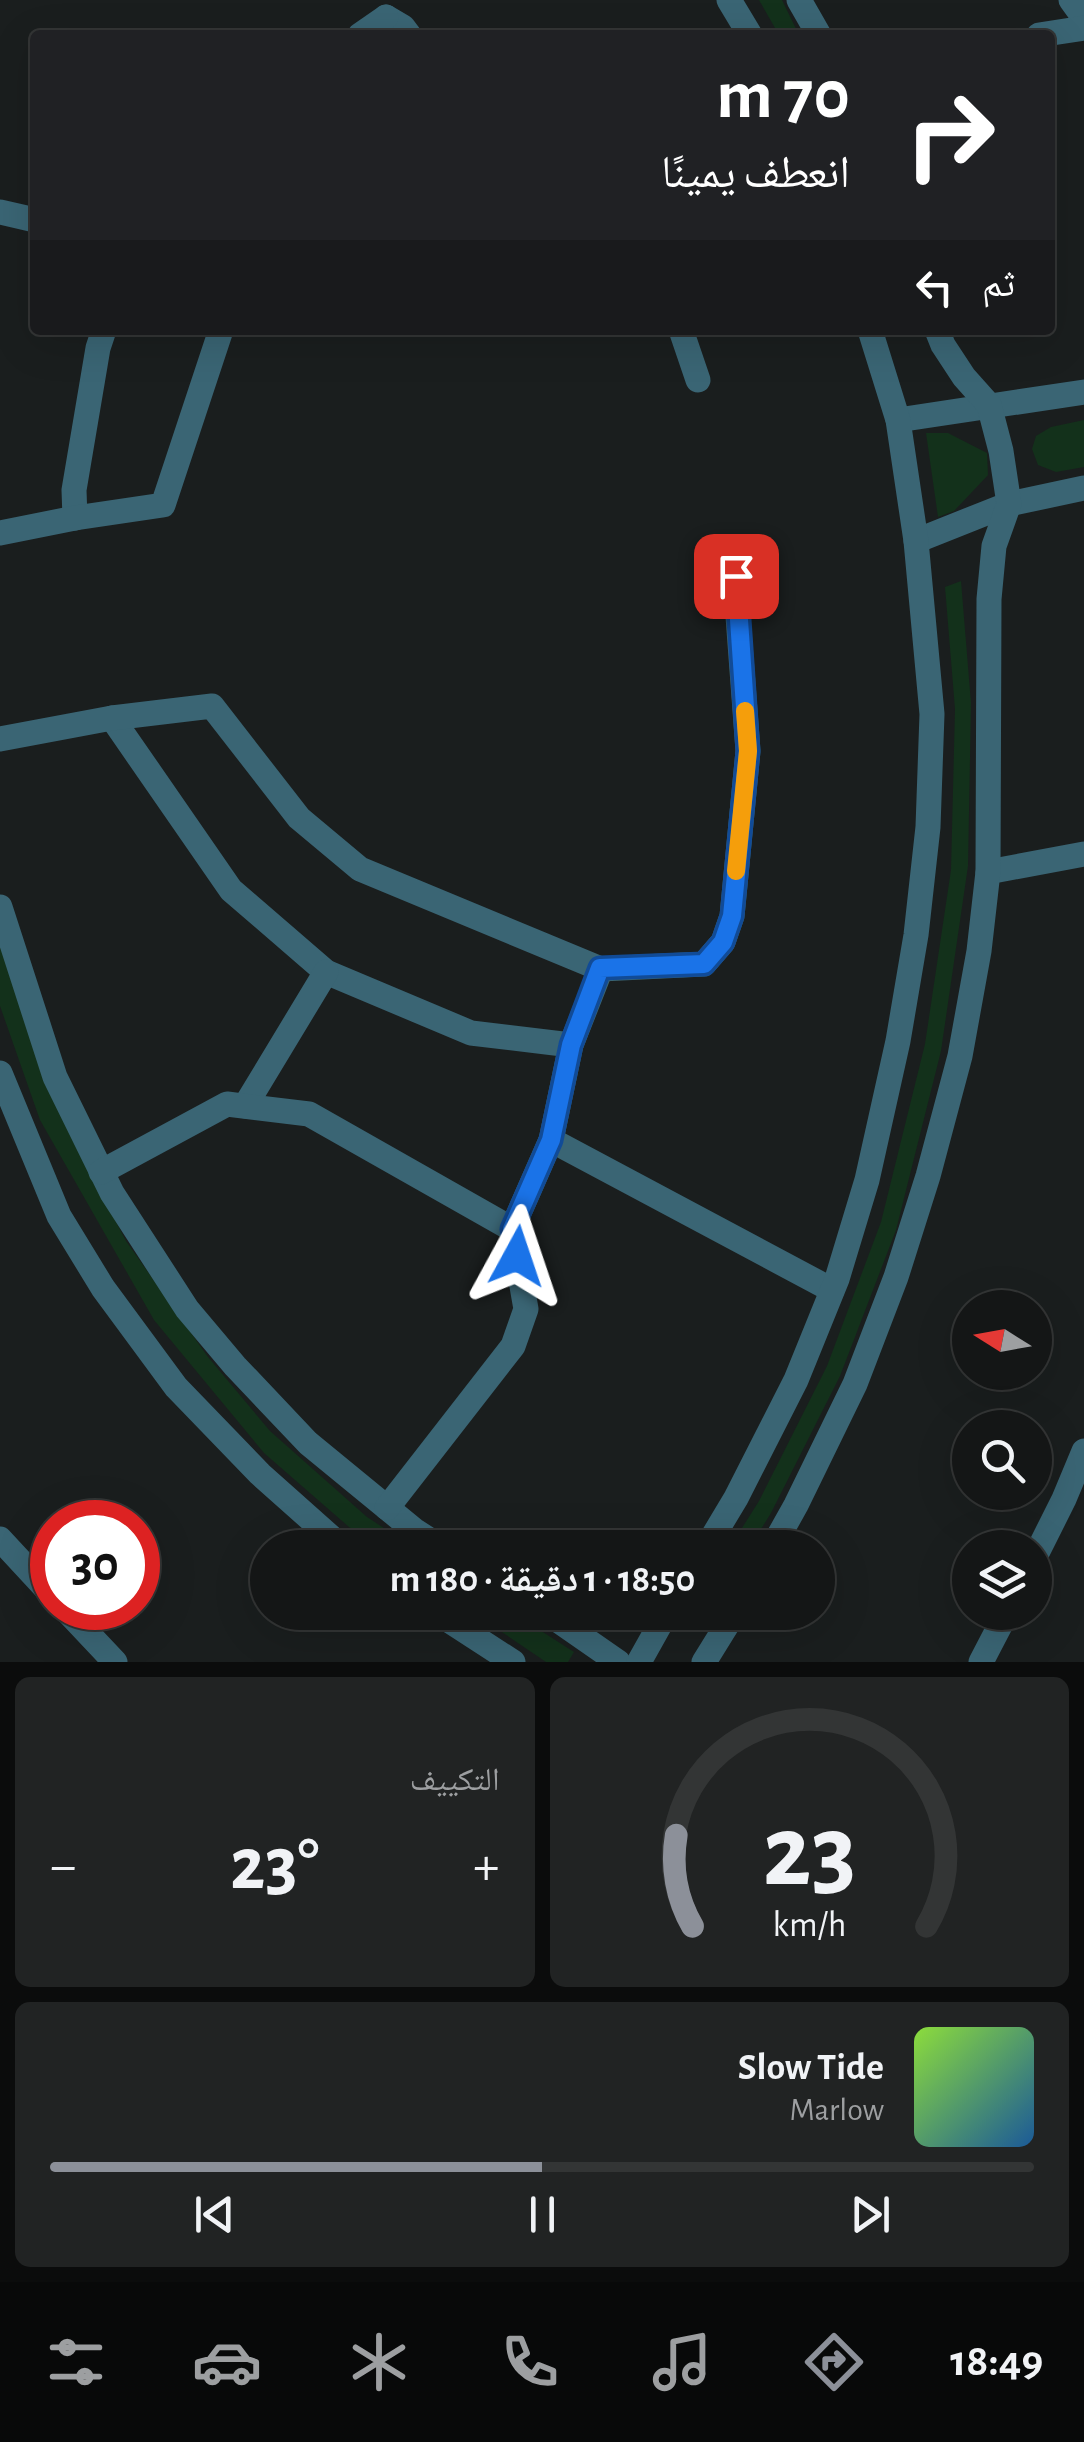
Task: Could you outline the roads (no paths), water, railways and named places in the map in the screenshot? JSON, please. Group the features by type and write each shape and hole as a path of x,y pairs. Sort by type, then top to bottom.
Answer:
{"street":[{"path":"730,0 747,30"},
{"path":"799,0 816,30"},
{"path":"1071,0 1084,18"},
{"path":"365,30 385,9 405,30"},
{"path":"1055,33 1084,28"},
{"path":"0,212 30,219"},
{"path":"75,518 74,490 102,335"},
{"path":"0,533 163,505 219,335"},
{"path":"683,335 698,380"},
{"path":"717,1530 796,1380 832,1290 867,1180 916,935 926,845 932,714 916,542 898,420 872,335"},
{"path":"782,1530 855,1384 896,1277 960,1056 979,951 988,872 990,599 994,546 1009,504 990,405 964,377 939,335"},
{"path":"898,420 1084,392"},
{"path":"916,542 1009,504 1084,488"},
{"path":"0,739 112,718 212,706 299,818 360,870 600,968 704,964 723,942 732,916 748,751 736,576"},
{"path":"112,718 231,890 326,972 471,1034 571,1045"},
{"path":"988,872 1084,854"},
{"path":"0,907 56,1077 112,1193 187,1309 308,1443 414,1530"},
{"path":"387,1508 512,1346 526,1309 512,1229 551,1140 571,1045 600,968"},
{"path":"245,1106 326,972"},
{"path":"0,1073 59,1216 103,1288 176,1387 260,1474 323,1530"},
{"path":"102,1172 227,1104 309,1114 512,1229"},
{"path":"551,1140 832,1290"},
{"path":"1052,1534 1074,1504 1084,1451"},
{"path":"0,1540 30,1572"},
{"path":"85,1630 116,1662"},
{"path":"464,1630 513,1662"},
{"path":"572,1630 618,1662"},
{"path":"639,1662 657,1630"},
{"path":"704,1662 724,1630"},
{"path":"986,1661 999,1630"}]}
